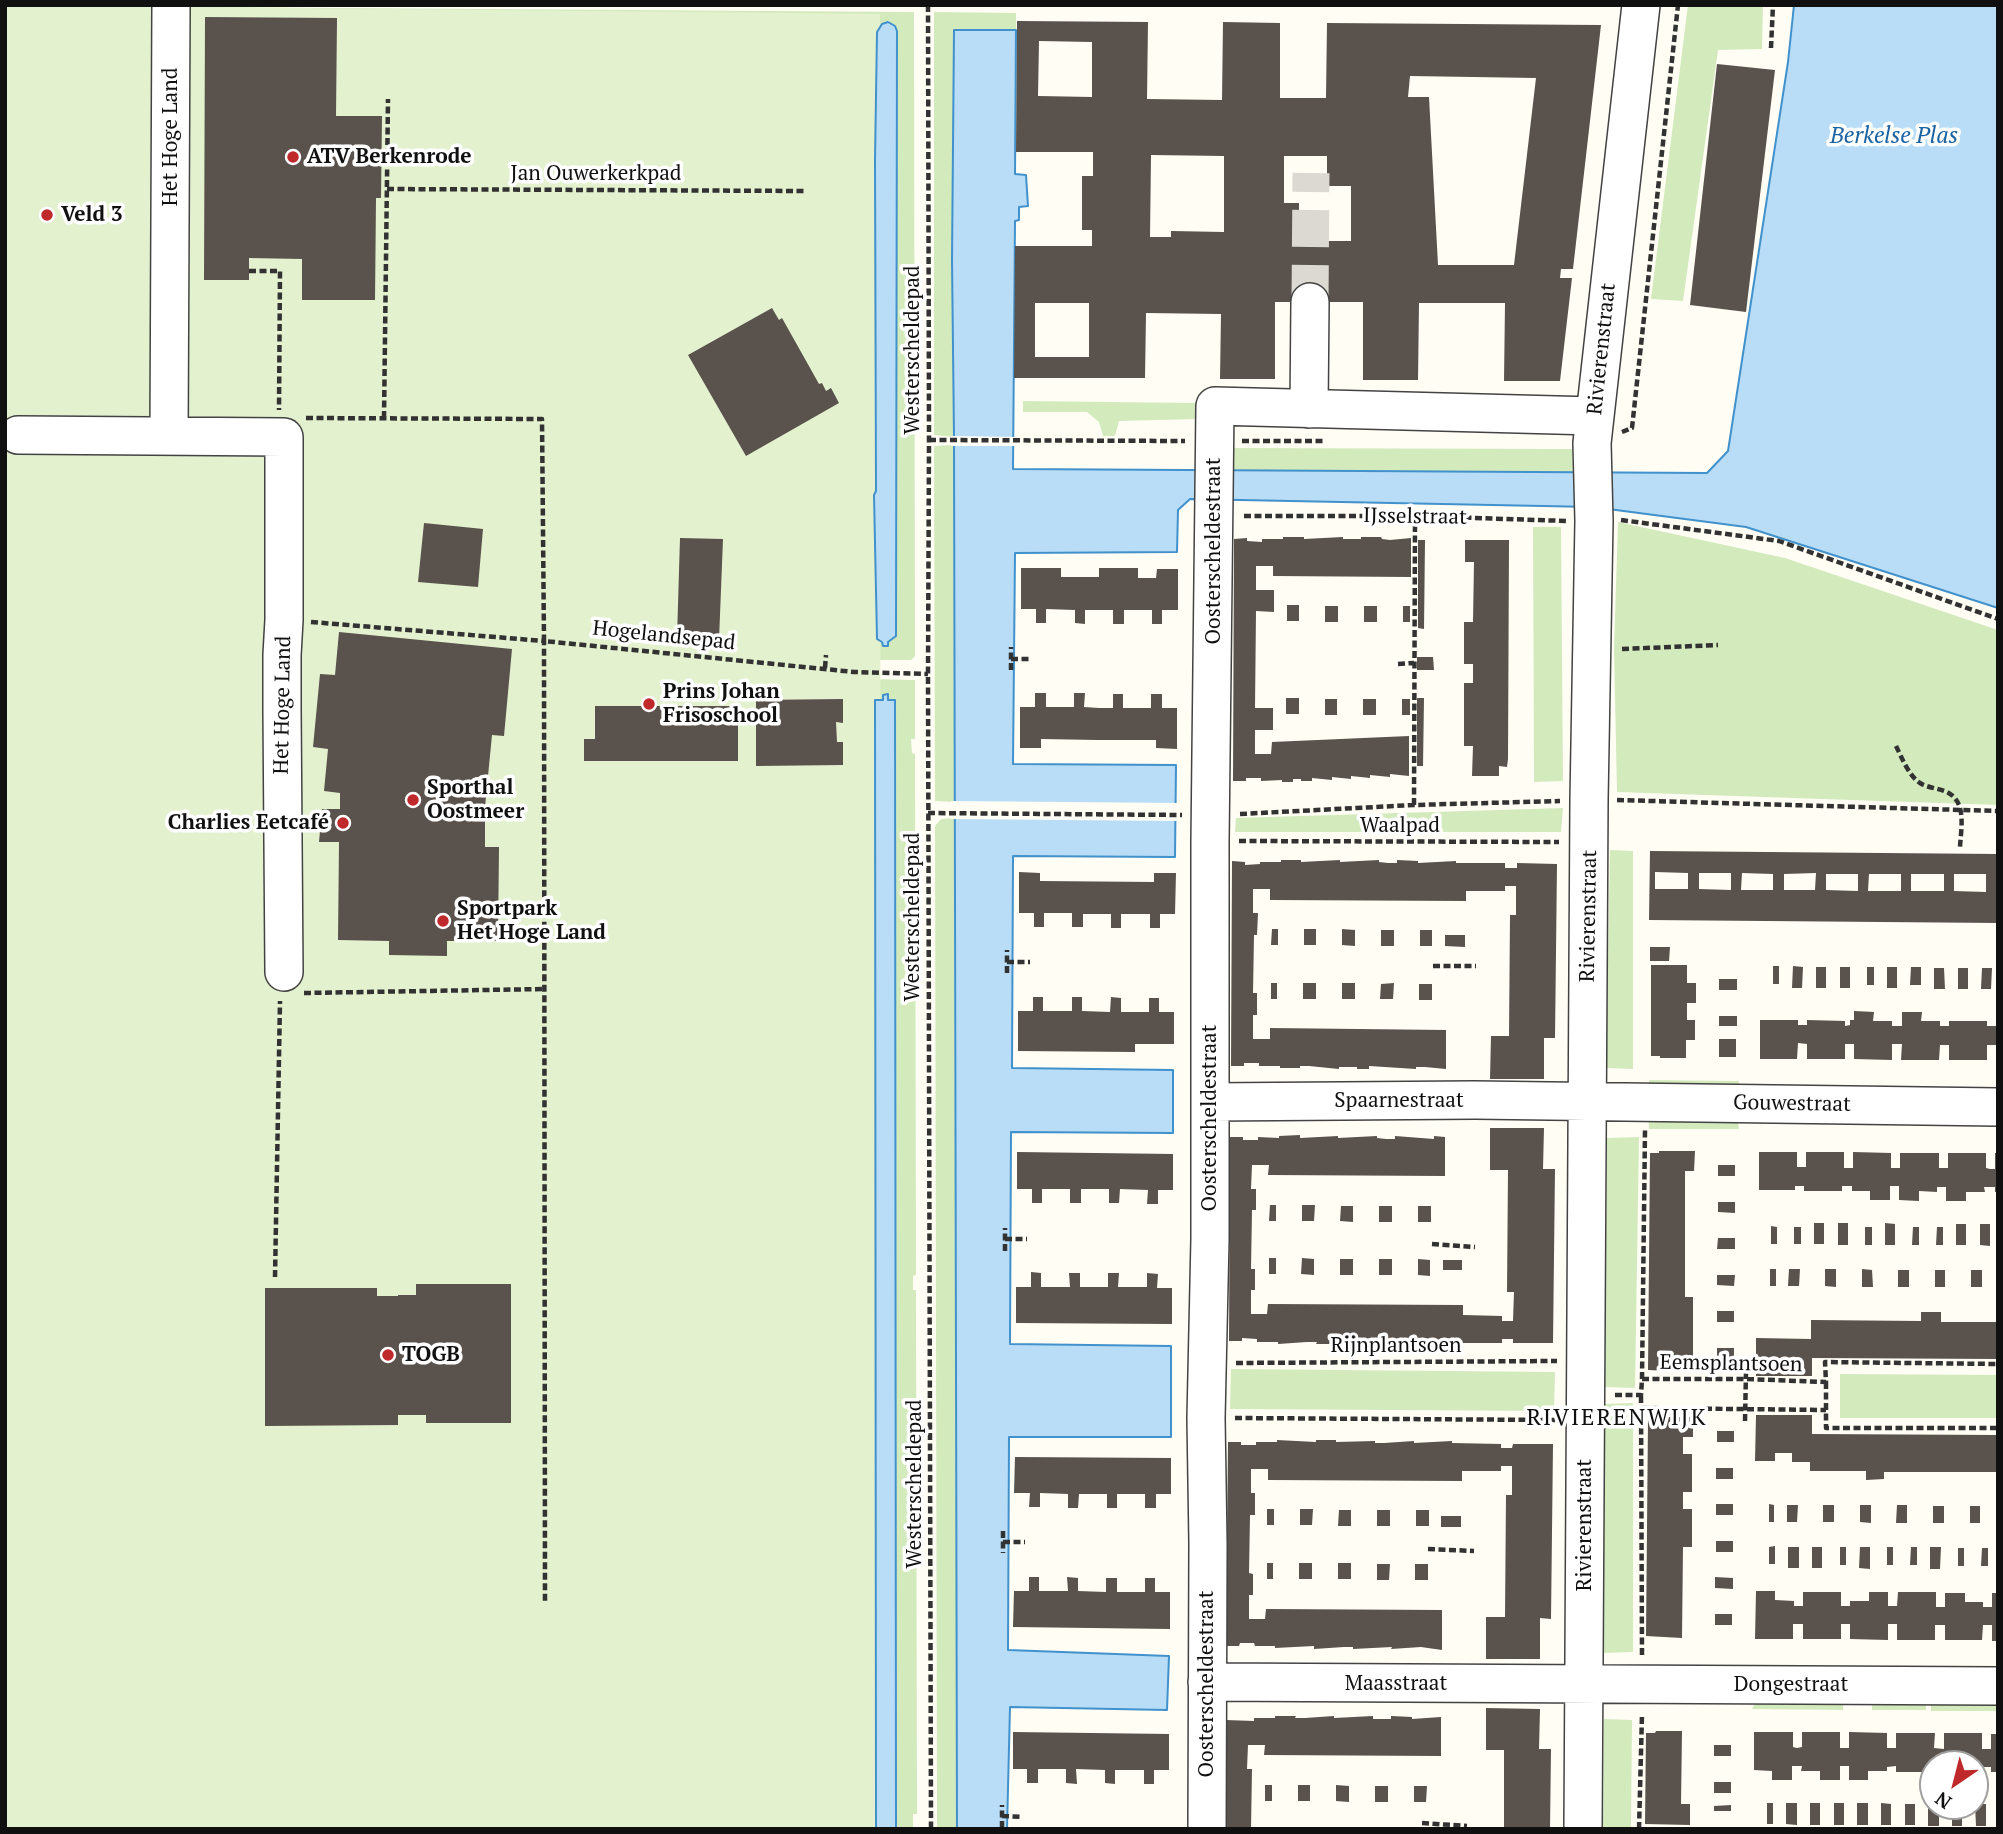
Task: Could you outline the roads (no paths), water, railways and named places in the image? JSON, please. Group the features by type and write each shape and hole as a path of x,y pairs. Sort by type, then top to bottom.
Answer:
{"street":[{"name":"Het Hoge Land","path":"171,5 169,436 282,427 282,988"},
{"name":"Rivierenstraat","path":"1583,1829 1587,1102 1597,480 1641,5"},
{"path":"1310,302 1309,409 1597,480"},
{"name":"Oosterscheldestraat","path":"1207,1829 1206,1418 1215,434 1309,409"},
{"path":"18,435 169,436"},
{"name":"Spaarnestraat","path":"1210,1102 1587,1102"},
{"name":"Gouwestraat","path":"1587,1102 1998,1107"},
{"name":"Maasstraat","path":"1207,1682 1584,1684"},
{"name":"Dongestraat","path":"1584,1684 1998,1686"}],"water":[{"name":"Berkelse Plas","path":"1794,5 1998,5 1998,608 1746,527 1593,507 1190,499 1178,510 1177,552 1015,553 1013,764 1176,765 1175,857 1013,856 1012,1068 1173,1070 1173,1133 1011,1132 1010,1344 1171,1346 1171,1437 1009,1437 1008,1650 1169,1656 1167,1710 1010,1707 1007,1829 957,1829 952,260 954,30 1016,30 1015,174 1026,175 1028,206 1019,207 1019,220 1015,221 1013,469 1707,473 1728,451 1788,62"},
{"path":"888,22 895,26 897,31 896,636 888,642 888,646 883,646 877,639 874,495 875,160 877,32 882,24"},
{"path":"888,694 888,700 895,700 896,1829 876,1829 875,700 883,700 883,695"}],"tunnel":[{"path":"1310,302 1311,173"}],"place":[{"name":"ATV Berkenrode","path":"293,157"},
{"name":"Veld 3","path":"47,215"},
{"name":"Prins Johan Frisoschool","path":"649,704"},
{"name":"Sporthal Oostmeer","path":"413,800"},
{"name":"Charlies Eetcafé","path":"343,823"},
{"name":"Sportpark Het Hoge Land","path":"443,921"},
{"name":"TOGB","path":"388,1355"}],"district":[{"name":"RIVIERENWIJK","path":"1617,1418"}]}
